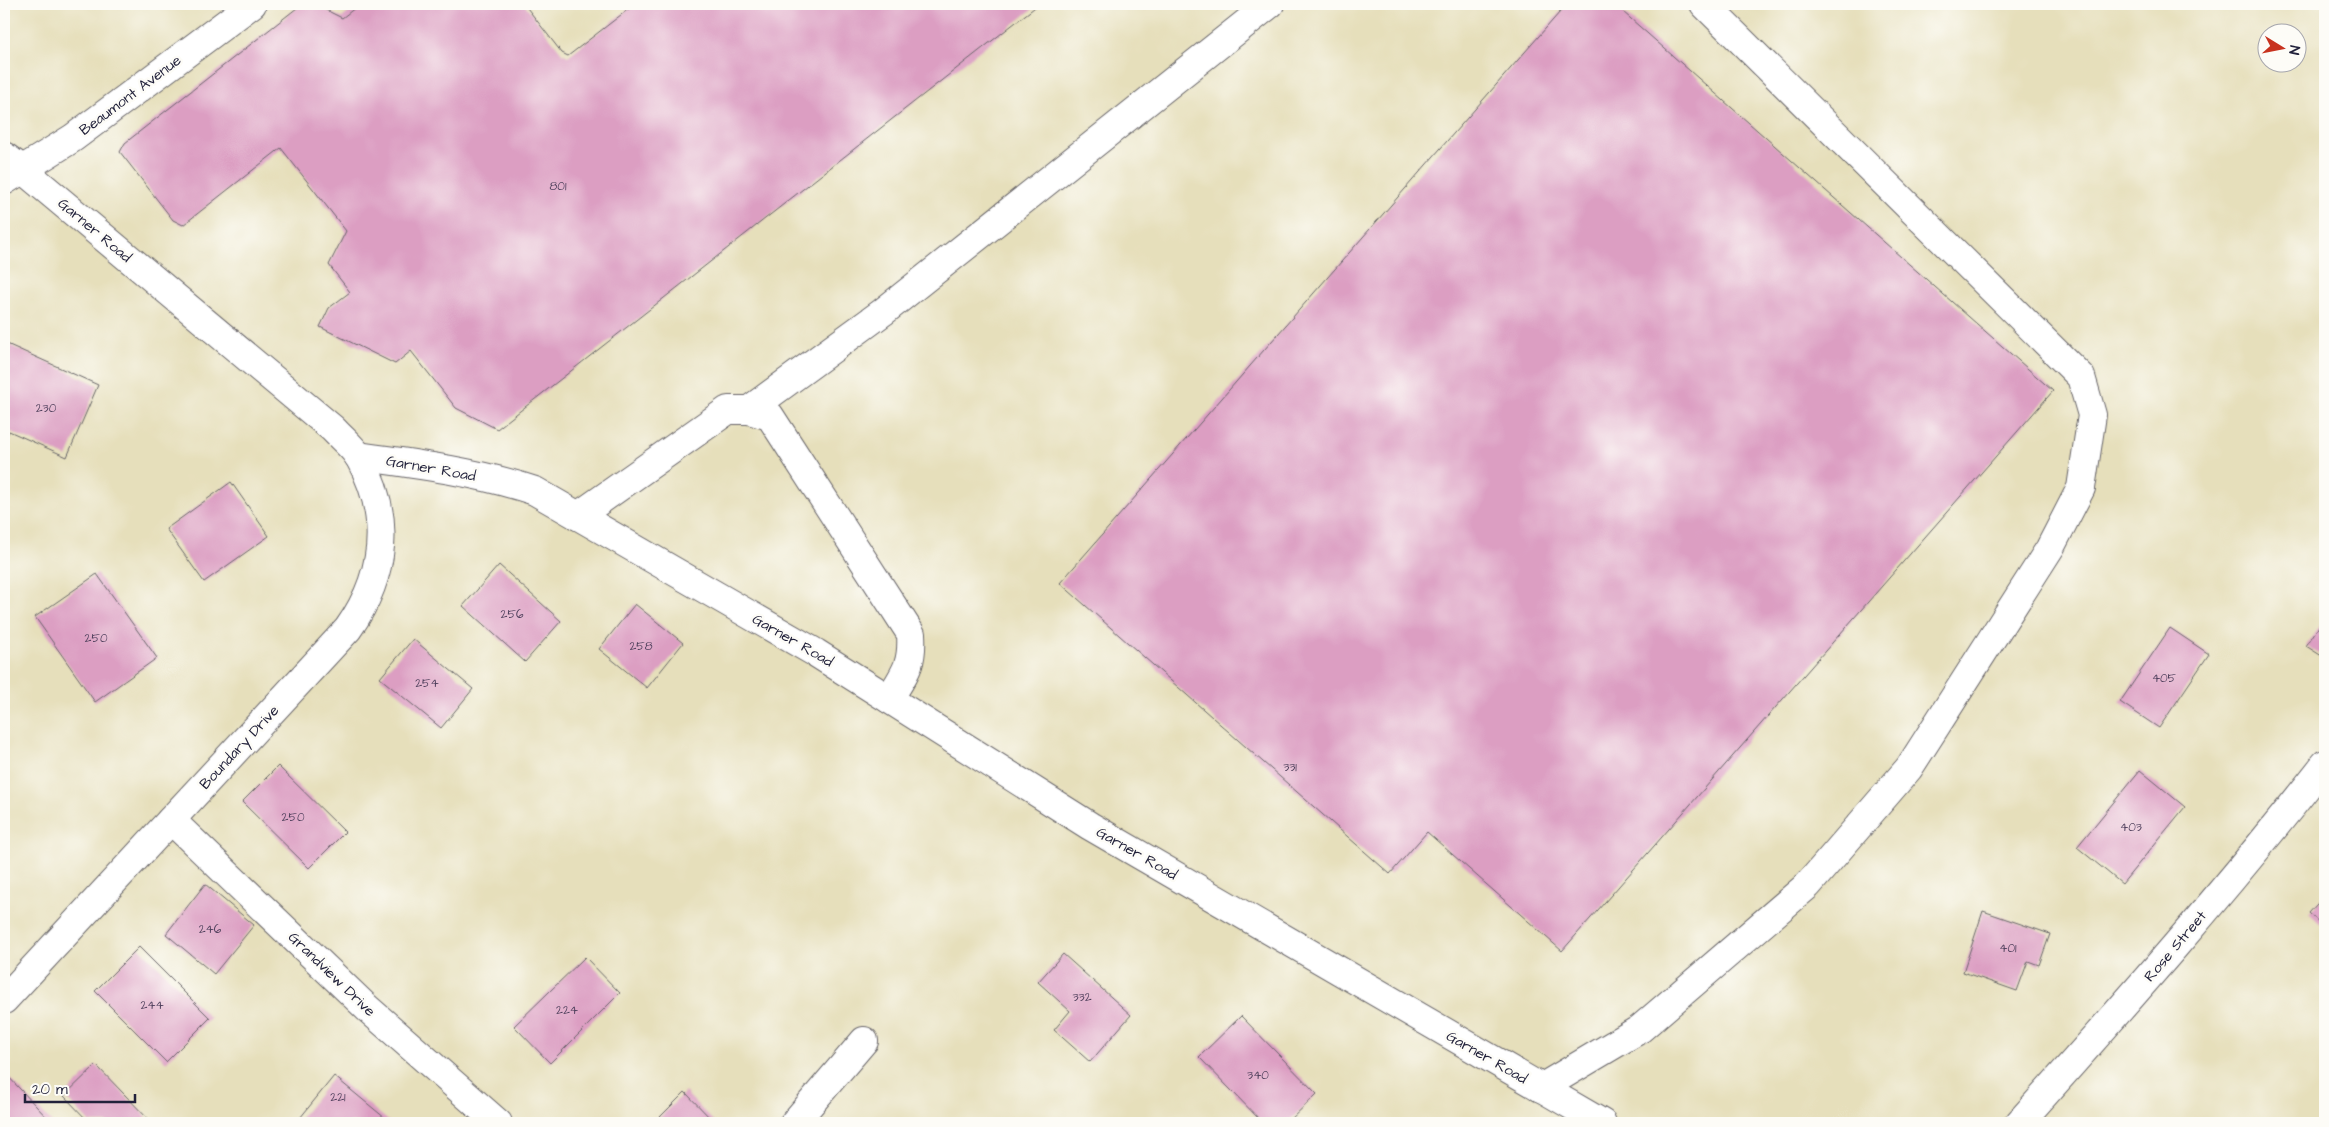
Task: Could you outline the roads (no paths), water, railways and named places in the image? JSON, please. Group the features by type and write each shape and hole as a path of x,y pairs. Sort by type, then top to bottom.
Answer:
{"street":[{"name":"Beaumont Avenue","path":"10,169 73,138 252,4"},
{"path":"749,410 883,312 1270,4"},
{"path":"1541,1088 1640,1028 1808,885 1909,768 2050,548 2081,488 2092,416 2081,377 1704,4"},
{"name":"Garner Road","path":"10,169 333,429 358,456 423,465 509,482 535,491 816,653 1090,826 1602,1123"},
{"path":"578,516 728,410 749,410 770,416 911,634 910,666 889,699"},
{"name":"Boundary Drive","path":"4,1000 348,629 362,609 375,578 381,546 380,514 370,482 358,456"},
{"name":"Rose Street","path":"2019,1123 2126,1004 2283,818 2325,764"},
{"name":"Grandview Drive","path":"171,820 367,1008 498,1123"},
{"path":"794,1123 864,1042"}]}
